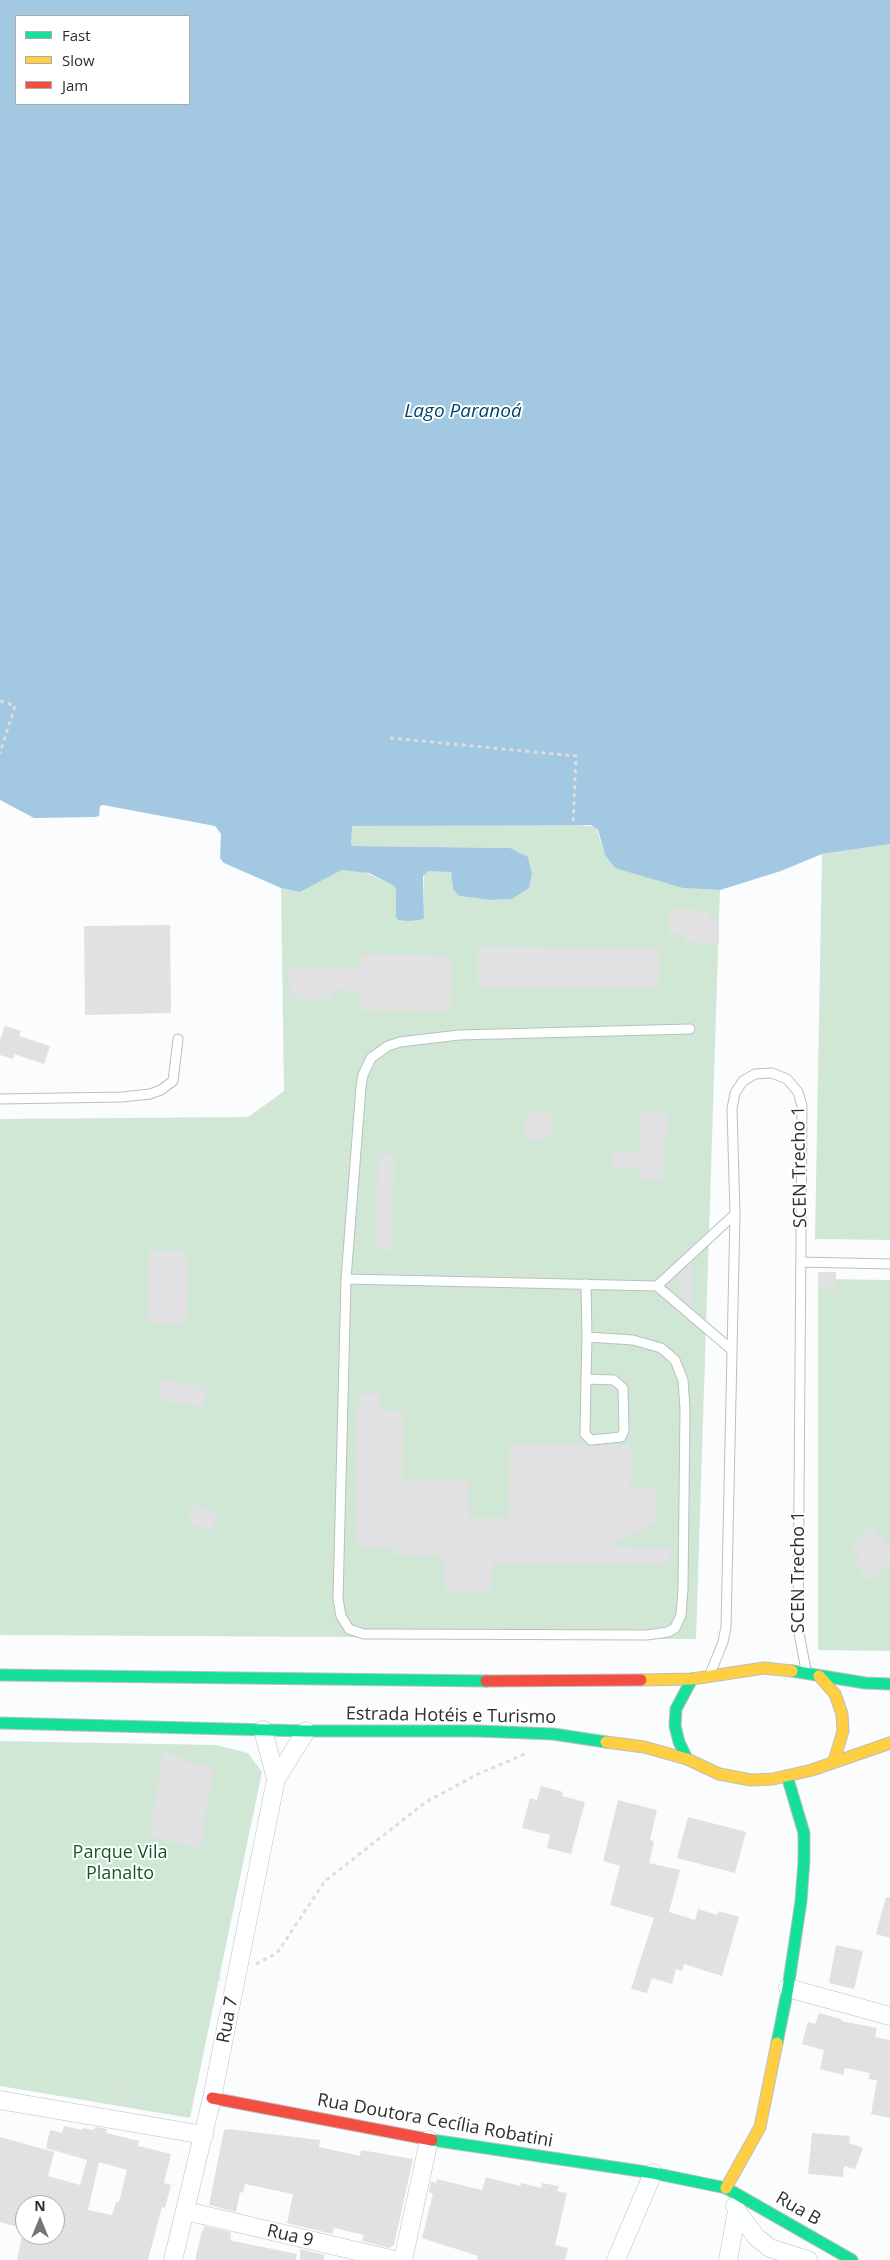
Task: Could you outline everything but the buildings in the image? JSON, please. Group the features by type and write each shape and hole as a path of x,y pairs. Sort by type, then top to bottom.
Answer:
{"main road":[{"name":"Estrada Hotéis e Turismo","path":"0,1675 496,1681 692,1679 764,1668 865,1683 890,1684"},
{"path":"819,1676 835,1694 842,1714 843,1731 834,1760"},
{"path":"687,1759 679,1742 675,1726 676,1709 692,1679"},
{"name":"Estrada Hotéis e Turismo","path":"0,1722 306,1732 554,1734 625,1743 687,1759 707,1770 734,1778 750,1780 787,1776 812,1770 834,1760 890,1743"},
{"path":"726,2188 760,2127 788,1988 801,1901 804,1833 787,1776"},
{"name":"Rua Doutora Cecília Robatini","path":"212,2098 430,2140 653,2173 726,2188"},
{"name":"Rua B","path":"726,2188 852,2260"}],"street":[{"name":"Rua 7","path":"263,1730 276,1779"},
{"name":"Rua 7","path":"173,2260 212,2098 276,1779 306,1732"},
{"path":"788,1988 890,2016"},
{"path":"0,2100 204,2135"},
{"path":"403,2260 430,2140"},
{"path":"616,2260 653,2173"},
{"path":"726,2188 737,2211 756,2237 770,2248 808,2260"},
{"path":"728,2260 737,2211"},
{"name":"Rua 9","path":"186,2212 395,2260"}],"lane":[{"path":"588,1337 633,1340 660,1348 675,1360 683,1380 685,1408 683,1589 681,1615 675,1628 668,1632 648,1635 385,1634 349,1630 343,1622 338,1599 346,1279 361,1087 368,1064 380,1050 400,1042 460,1035 690,1029"},
{"path":"0,1099 122,1097 150,1094 161,1090 173,1081 178,1039"},
{"name":"SCEN Trecho 1","path":"709,1677 724,1642 726,1627 735,1214 732,1109 735,1093 743,1082 755,1074 772,1073 788,1079 798,1092 802,1106 798,1628 799,1641 807,1674"},
{"path":"657,1286 735,1214"},
{"path":"801,1262 890,1264"},
{"path":"346,1279 657,1286 732,1350"},
{"path":"586,1284 588,1337 586,1379 585,1434 591,1440 621,1437 624,1431 623,1388 614,1380 586,1379"}],"path":[{"path":"0,701 16,706 0,753"},
{"path":"390,738 576,756 573,824"},
{"path":"27,1875 17,1839 28,1776 29,1723"},
{"path":"0,1861 27,1875 113,1952 156,1965 236,1978 277,1953 325,1881 426,1802 478,1774 533,1751"},
{"path":"0,1845 17,1839"},
{"path":"122,2120 126,2094 156,1965"},
{"path":"0,2020 157,2112"}],"green space":[{"path":"573,824 596,827 605,855 683,888 720,890 696,1639 0,1635 0,1119 248,1117 284,1091 281,888 300,892 342,870 362,871 394,886 396,890 396,917 424,918 424,872 449,871 452,875 453,889 459,896 491,900 511,899 510,848 353,846 351,843 351,828 354,825"},
{"path":"890,844 890,1240 815,1239 822,854"},
{"path":"818,1279 890,1280 890,1651 818,1650"},
{"name":"Parque Vila Planalto","path":"0,1741 216,1745 248,1753 262,1772 190,2118 0,2086"}],"water":[{"name":"Lago Paranoá","path":"0,0 890,0 890,844 822,854 781,871 720,890 683,888 615,868 605,855 598,830 591,825 352,826 351,843 353,846 510,848 528,857 532,874 529,888 512,899 491,900 459,896 453,889 451,872 428,871 423,876 424,918 408,921 398,920 396,917 396,890 394,886 369,873 342,870 300,892 281,888 224,863 220,858 221,834 215,826 103,805 100,806 99,816 95,817 34,818 0,800"}],"traffic: fast":[{"path":"792,1671 865,1683 890,1684"},
{"path":"0,1675 486,1681"},
{"path":"687,1759 679,1742 675,1726 676,1709 692,1679"},
{"path":"0,1723 306,1731 478,1731 553,1734 606,1742"},
{"path":"777,2043 788,1988 801,1901 804,1861 804,1833 787,1776"},
{"path":"432,2140 653,2173 726,2188 852,2260"}],"traffic: slow":[{"path":"641,1680 692,1679 764,1668 792,1671"},
{"path":"819,1676 835,1694 842,1714 843,1731 834,1761"},
{"path":"606,1742 644,1747 687,1759 719,1774 751,1780 773,1779 812,1770 890,1743"},
{"path":"726,2188 760,2127 777,2043"}],"traffic: jam":[{"path":"486,1681 641,1680"},
{"path":"212,2098 432,2140"}]}
